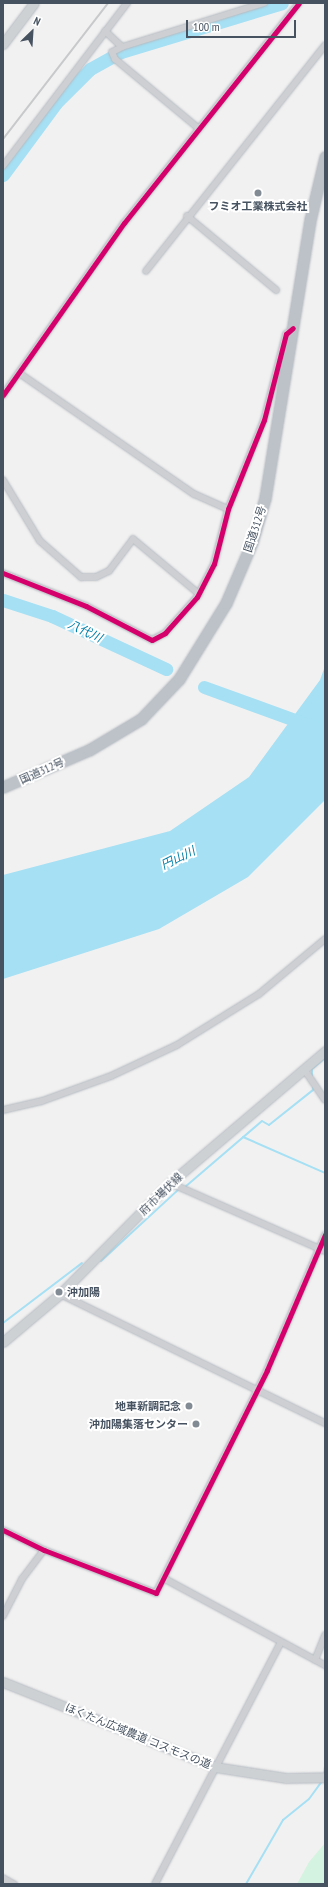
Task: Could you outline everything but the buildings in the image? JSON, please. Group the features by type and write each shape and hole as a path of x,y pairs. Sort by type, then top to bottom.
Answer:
{"highway":[{"name":"国道312号","path":"3,787 89,750 141,719 179,679 198,652 237,580 258,521 271,469 310,220 325,157"}],"main road":[{"path":"3,44 34,3"},
{"name":"府市場伏線","path":"3,1342 60,1294 170,1183 325,1051"},
{"name":"ほくたん広域農道 コスモスの道","path":"3,1682 215,1767 286,1778 325,1777"}],"street":[{"path":"3,166 127,3"},
{"path":"198,128 114,56 122,47 264,3"},
{"path":"3,394 124,223 198,128 299,3"},
{"path":"105,31 122,47"},
{"path":"146,271 187,216 325,45"},
{"path":"187,216 276,290"},
{"path":"3,572 86,606 152,640 165,633 199,594 214,564 228,510 264,420 286,334 293,328"},
{"path":"18,372 194,494 228,510"},
{"path":"3,480 26,523 40,541 81,577 96,577 109,572 133,538 199,594"},
{"path":"3,1110 42,1101 111,1076 177,1045 259,994 325,939"},
{"path":"304,1069 325,1100"},
{"path":"170,1183 322,1250"},
{"path":"3,1530 44,1550 152,1594 165,1579 257,1391 322,1250 325,1235"},
{"path":"60,1294 325,1423"},
{"path":"3,1616 22,1580 44,1550"},
{"path":"165,1579 325,1665"},
{"path":"315,1660 325,1635"},
{"path":"155,1884 281,1642"},
{"path":"3,1878 14,1884"}],"green space":[{"path":"325,1843 325,1884 297,1884 309,1862"}],"water":[{"name":"円山川","path":"325,666 325,800 248,877 159,929 3,979 3,875 170,831 249,777 320,680"}],"waterway":[{"path":"3,175 56,103 90,69 121,52 282,3"},
{"name":"八代川","path":"3,600 52,616 166,669"},
{"name":"八代川","path":"204,687 325,731"},
{"path":"312,1077 312,1069 325,1058"},
{"path":"185,1187 262,1121 269,1125 313,1090 313,1085"},
{"path":"243,1137 325,1173"},
{"path":"101,1261 179,1189"},
{"path":"3,1323 82,1263"},
{"path":"324,1774 325,1766"},
{"path":"246,1884 283,1820 309,1799 323,1780"}],"railway":[{"path":"3,139 108,3"}],"cycle path":[{"path":"3,395 124,223 299,3"},
{"path":"3,573 86,606 152,640 165,633 197,597 214,564 228,509 264,420 286,334 293,328"},
{"path":"3,1530 44,1550 156,1593 267,1370 325,1235"}],"place":[{"name":"フミオ工業株式会社","path":"258,193"},
{"name":"沖加陽","path":"59,1292"},
{"name":"地車新調記念","path":"189,1406"},
{"name":"沖加陽集落センター","path":"196,1424"}]}
